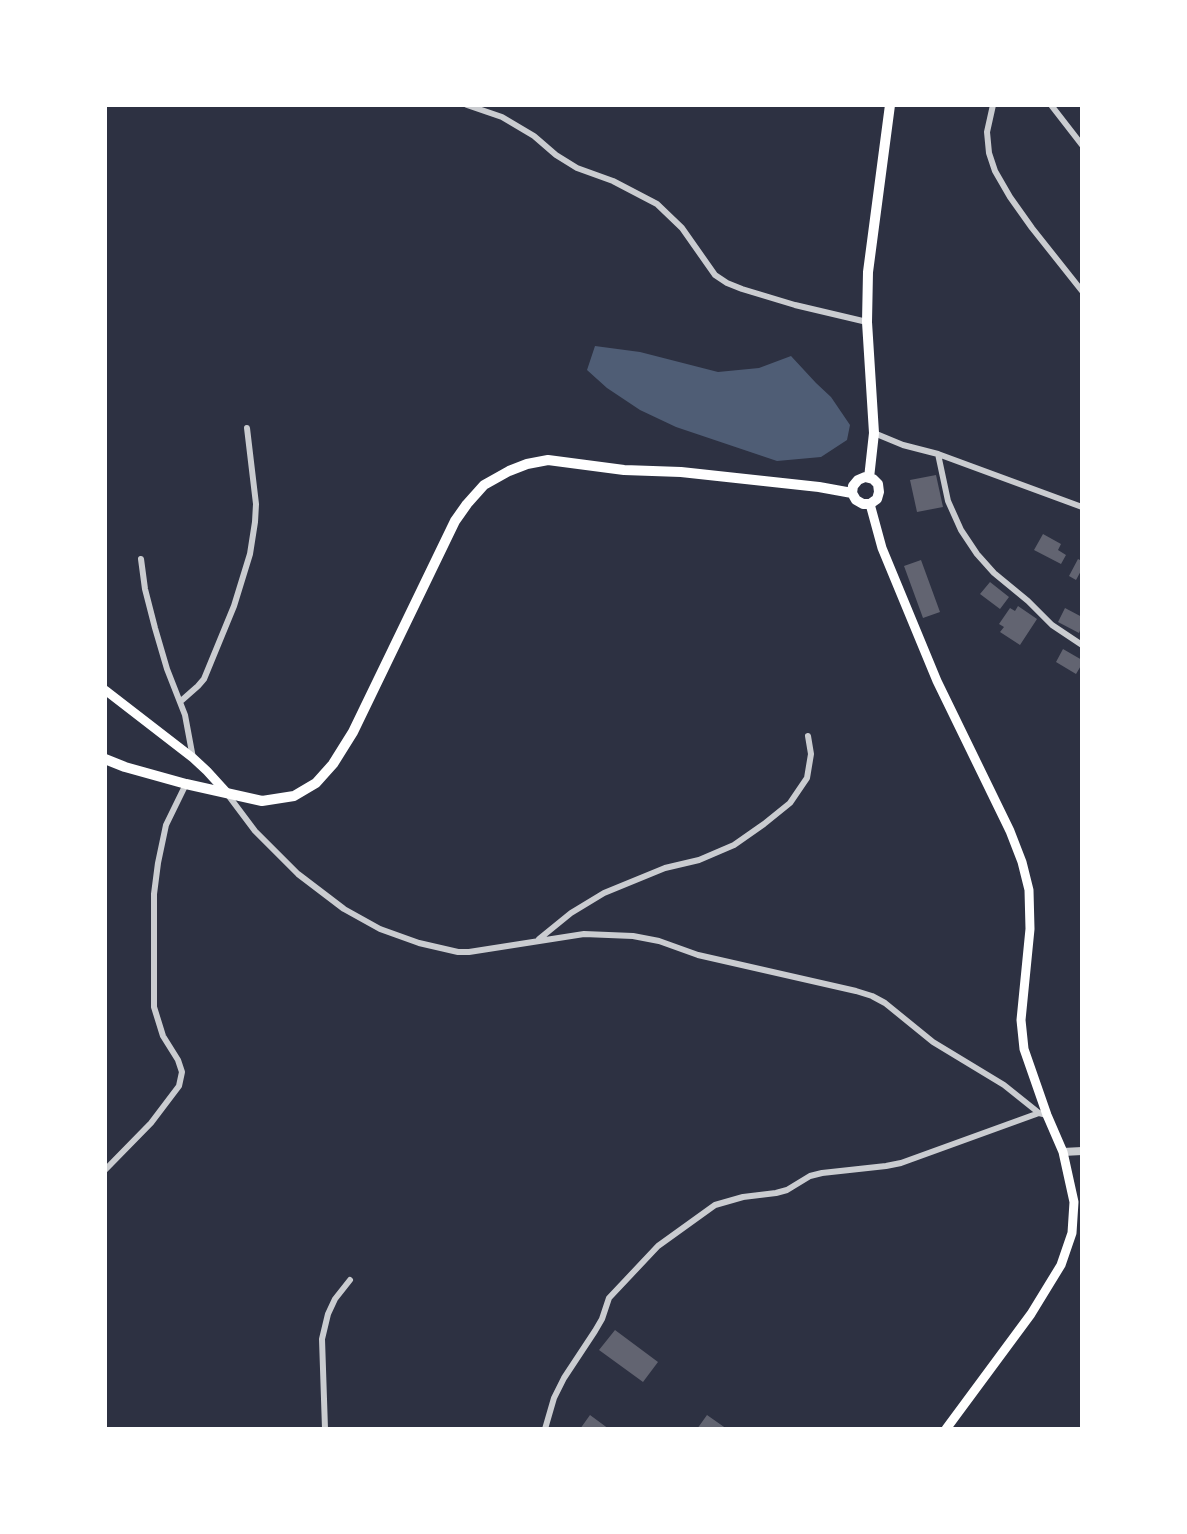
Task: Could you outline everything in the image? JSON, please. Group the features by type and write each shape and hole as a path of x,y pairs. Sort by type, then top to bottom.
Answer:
{"highway":[{"path":"869,478 874,433 867,322 868,272 890,105"},
{"path":"105,759 186,784 262,801 294,796 316,783 334,764 353,732 455,521 484,485 527,464 548,460 624,470 681,472 852,493"},
{"path":"869,478 878,484 880,492 877,499 870,504 863,504 856,500 852,493 853,486 858,480 869,478"}],"main road":[{"path":"870,504 882,548 937,681 1010,831 1022,862 1029,890 1030,916 1021,1020 1024,1049 1043,1114 1063,1152 1074,1202 1072,1233 1061,1265 1031,1314 946,1429"},
{"path":"105,690 193,758 227,793"}],"street":[{"path":"467,105 502,117 534,136 555,155 577,168 613,181 657,204 682,228 715,275 727,283 867,322"},
{"path":"993,105 987,132 989,153 995,171 1032,228 1082,291"},
{"path":"1052,105 1082,145"},
{"path":"181,701 204,679 234,606 250,554 256,504 247,428"},
{"path":"874,433 1082,507"},
{"path":"938,454 948,502 976,554 1052,625 1082,645"},
{"path":"141,559 155,628 167,669 186,715 193,758"},
{"path":"537,941 571,914 604,893 665,868 699,860 734,845 764,824 790,803 807,778 811,754 808,736"},
{"path":"105,1170 152,1123 178,1086 182,1072 163,1037 154,1007 154,894 166,825 186,784"},
{"path":"227,793 255,831 298,874 344,909 380,929 419,943 458,952 482,951 584,934 633,936 872,996 885,1003 933,1042 1004,1085 1043,1114"},
{"path":"545,1429 554,1398 602,1319 609,1298 658,1246 715,1205 743,1197 787,1190 810,1176 822,1173 901,1163 1043,1114"},
{"path":"1063,1152 1082,1151"},
{"path":"325,1429 322,1339 335,1299 350,1280"}],"water":[{"path":"595,346 640,352 718,372 759,368 791,356 831,397 850,425 847,440 821,457 777,461 676,427 640,410 607,388 587,370"}],"building":[{"path":"936,475 943,507 917,512 910,480"},
{"path":"1043,534 1061,544 1058,550 1066,555 1061,564 1034,550"},
{"path":"1078,559 1082,561 1082,569 1076,580 1069,576"},
{"path":"921,560 940,612 923,618 904,566"},
{"path":"990,582 1009,597 1000,609 980,594"},
{"path":"1018,606 1037,619 1020,645 1000,632 1004,627 999,624 1010,608 1015,611"},
{"path":"1065,608 1082,617 1079,633 1058,622"},
{"path":"1063,649 1082,660 1076,674 1056,662"},
{"path":"615,1330 658,1362 643,1382 599,1350"},
{"path":"590,1415 609,1429 580,1429"},
{"path":"707,1415 727,1429 697,1429"}]}
